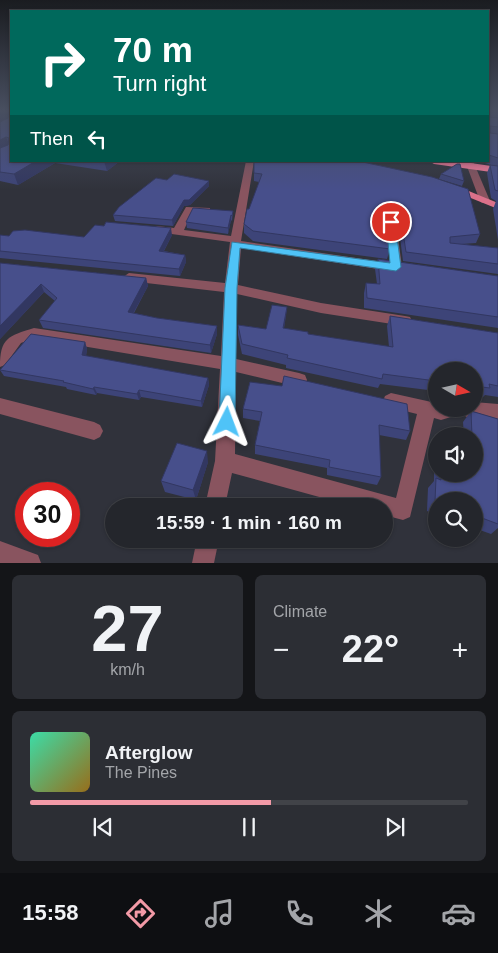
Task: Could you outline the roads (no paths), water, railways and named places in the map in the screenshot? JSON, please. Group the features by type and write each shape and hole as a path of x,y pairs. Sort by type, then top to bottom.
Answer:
{"highway":[{"path":"453,162 498,164"},
{"path":"472,163 498,170"}],"main road":[{"path":"442,184 498,206"}],"street":[{"path":"217,498 225,461 230,364 231,288 236,242 236,212 250,162"},
{"path":"472,163 485,201"},
{"path":"178,231 190,209 215,211"},
{"path":"148,229 178,231 400,268 391,222"},
{"path":"116,276 231,288 321,308 420,324"},
{"path":"0,361 16,339 34,333 230,364 314,384"},
{"path":"225,461 403,510 427,409 380,398"},
{"path":"0,406 94,431"},
{"path":"483,411 498,412"},
{"path":"202,563 206,548"},
{"path":"0,552 30,563"}]}
